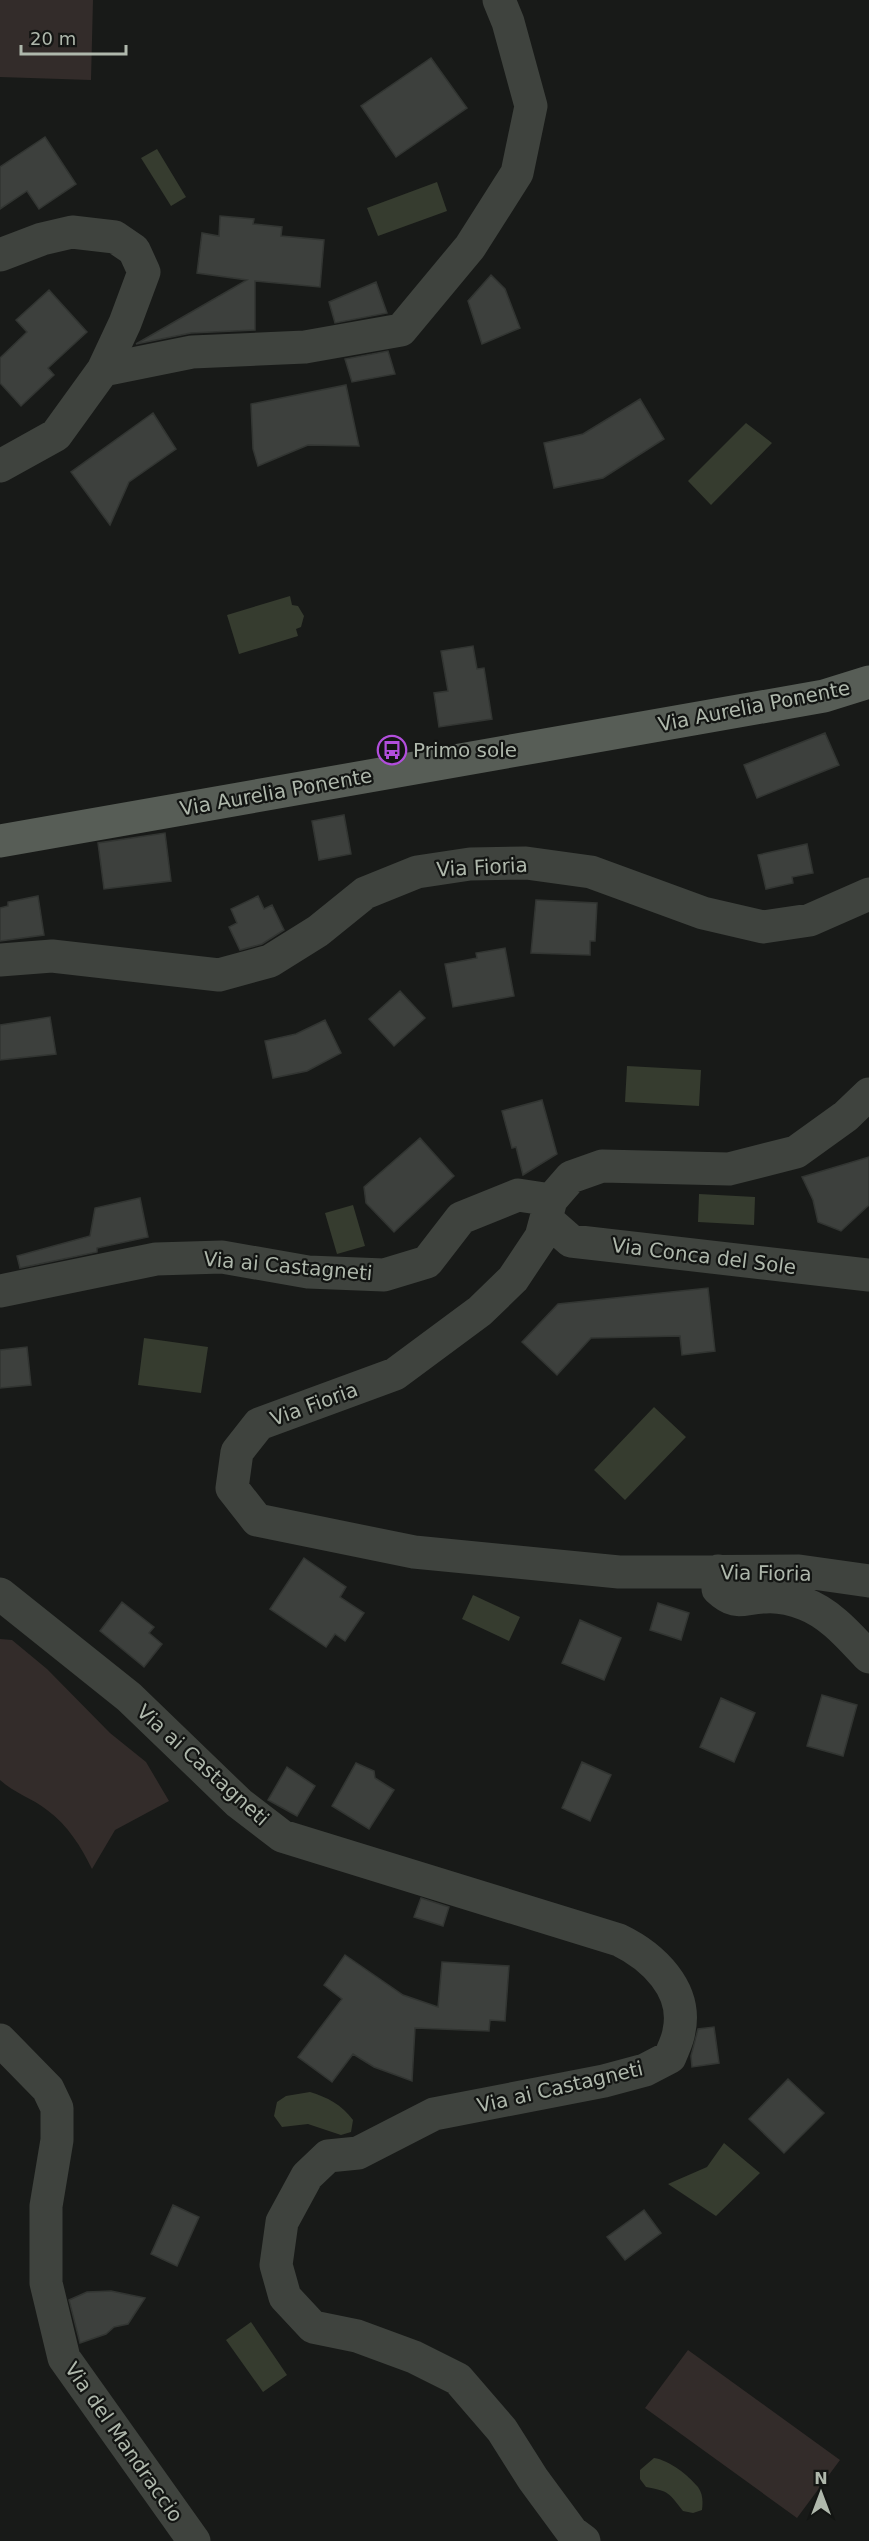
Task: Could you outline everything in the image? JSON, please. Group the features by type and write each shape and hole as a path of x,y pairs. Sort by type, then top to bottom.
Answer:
{"main road":[{"name":"Via Aurelia Ponente","path":"0,841 824,696 869,682"}],"street":[{"path":"103,370 192,352 305,347 401,330 470,247 517,173 531,106 508,22 499,0"},
{"path":"0,255 42,239 72,232 115,237 134,250 144,272 125,323 103,370 56,435 0,466"},
{"name":"Via Fioria","path":"0,960 51,956 219,975 270,962 318,931 365,893 417,872 470,864 526,862 591,872 704,913 763,927 810,920 869,894"},
{"name":"Via Fioria","path":"869,1094 846,1116 796,1152 729,1169 602,1166 571,1177 549,1210 541,1237 513,1279 480,1311 395,1374 259,1424 237,1452 232,1488 257,1520 414,1552 619,1572 799,1571 869,1581"},
{"name":"Via ai Castagneti","path":"0,1291 156,1260 211,1257 308,1272 384,1275 427,1262 461,1218 518,1196 549,1210"},
{"name":"Via Conca del Sole","path":"549,1210 571,1241 869,1275"},
{"path":"718,1571 718,1590 725,1596 736,1601 767,1596 805,1604 830,1618 869,1657"},
{"name":"Via ai Castagneti","path":"0,1594 129,1697 239,1803 282,1836 619,1940 638,1949 668,1978 680,2009 680,2030 670,2057 645,2070 604,2081 434,2114 358,2153 328,2156 307,2176 282,2222 276,2265 285,2297 313,2328 357,2336 414,2357 458,2379 502,2430 533,2479 572,2532 584,2541"},
{"name":"Via del Mandraccio","path":"0,2040 48,2089 57,2108 57,2139 46,2206 46,2283 64,2358 194,2541"}],"shaded area":[{"path":"0,0 93,0 91,80 0,77"},
{"path":"157,149 186,197 171,206 141,158"},
{"path":"437,182 447,211 378,236 367,208"},
{"path":"746,423 772,443 711,505 688,481"},
{"path":"290,596 292,605 298,606 304,616 301,627 296,629 298,636 239,654 227,615"},
{"path":"627,1066 701,1070 699,1106 625,1102"},
{"path":"699,1194 755,1197 754,1225 698,1222"},
{"path":"353,1205 365,1246 337,1254 325,1213"},
{"path":"144,1338 208,1347 201,1393 138,1385"},
{"path":"654,1407 686,1437 625,1500 594,1470"},
{"path":"473,1595 520,1617 509,1641 462,1619"},
{"path":"0,1639 12,1640 47,1669 110,1733 146,1762 169,1801 115,1830 92,1869 68,1829 55,1816 0,1780"},
{"path":"310,2092 328,2099 344,2110 353,2120 351,2132 341,2135 308,2124 282,2127 274,2116 277,2102 286,2096"},
{"path":"724,2143 760,2173 716,2216 668,2184 707,2167"},
{"path":"251,2322 287,2375 263,2392 226,2340"},
{"path":"688,2350 840,2460 797,2518 645,2408"},
{"path":"654,2458 672,2465 694,2482 702,2495 702,2510 693,2513 683,2511 668,2494 646,2487 640,2479 640,2470"}],"building":[{"path":"431,58 467,108 396,157 361,106"},
{"path":"45,137 76,184 39,209 27,191 0,209 0,167"},
{"path":"220,216 254,219 253,224 282,227 281,236 324,240 320,287 255,281 255,330 191,333 136,344 247,280 197,273 202,233 219,236"},
{"path":"491,275 505,289 520,328 482,344 468,301"},
{"path":"376,282 387,313 335,323 329,302"},
{"path":"49,290 87,332 48,368 54,375 21,406 0,383 0,358 27,332 16,320"},
{"path":"388,351 395,374 352,382 345,359"},
{"path":"346,385 359,446 308,445 258,466 253,449 251,404"},
{"path":"640,399 664,439 603,478 554,488 544,443 583,434"},
{"path":"153,413 176,449 129,482 110,525 71,472"},
{"path":"473,646 477,669 484,668 492,719 439,727 434,693 448,691 441,651"},
{"path":"825,733 839,765 757,798 744,765"},
{"path":"344,815 351,854 319,860 312,821"},
{"path":"165,833 171,881 104,889 98,843"},
{"path":"807,844 813,873 792,877 793,883 766,889 758,855"},
{"path":"38,896 44,935 0,941 0,908 8,906 8,902"},
{"path":"258,896 264,909 272,905 284,930 262,944 240,950 229,927 237,923 231,909"},
{"path":"536,900 597,903 595,941 590,941 590,955 531,953"},
{"path":"505,948 514,996 453,1007 445,964 477,958 476,953"},
{"path":"400,991 425,1018 394,1046 369,1019"},
{"path":"50,1017 56,1054 0,1060 0,1025"},
{"path":"325,1020 341,1053 307,1071 273,1078 265,1041 296,1034"},
{"path":"542,1100 557,1154 523,1175 516,1147 512,1148 502,1111"},
{"path":"420,1138 454,1176 394,1232 366,1203 364,1187"},
{"path":"869,1157 869,1205 841,1231 818,1222 813,1200 802,1177"},
{"path":"140,1198 148,1237 97,1248 97,1252 20,1268 17,1256 90,1236 95,1208"},
{"path":"708,1288 715,1351 682,1355 680,1336 591,1338 557,1375 522,1342 558,1304"},
{"path":"27,1347 31,1385 0,1388 0,1350"},
{"path":"304,1558 346,1587 340,1597 364,1613 345,1641 335,1634 326,1647 270,1609"},
{"path":"122,1602 154,1627 149,1633 162,1644 144,1667 100,1631"},
{"path":"658,1603 689,1613 681,1640 650,1630"},
{"path":"580,1620 621,1638 604,1680 562,1663"},
{"path":"822,1695 857,1705 843,1756 807,1746"},
{"path":"721,1698 755,1713 734,1762 700,1747"},
{"path":"582,1762 611,1775 590,1821 562,1808"},
{"path":"356,1763 374,1771 375,1778 394,1790 369,1829 332,1806"},
{"path":"287,1767 315,1786 297,1816 268,1800"},
{"path":"421,1898 449,1907 443,1926 414,1917"},
{"path":"345,1955 403,1995 438,2007 442,1962 509,1966 505,2021 490,2020 489,2031 415,2028 412,2081 374,2067 353,2054 332,2082 298,2057 342,1999 324,1985"},
{"path":"714,2027 719,2063 692,2067 691,2056 698,2029"},
{"path":"788,2079 824,2113 784,2153 749,2119"},
{"path":"173,2205 199,2217 177,2266 151,2254"},
{"path":"644,2210 661,2233 625,2260 607,2237"},
{"path":"111,2291 145,2298 128,2324 114,2327 106,2334 80,2343 69,2300 87,2292"}],"place":[{"name":"Primo sole","path":"392,750"}]}
